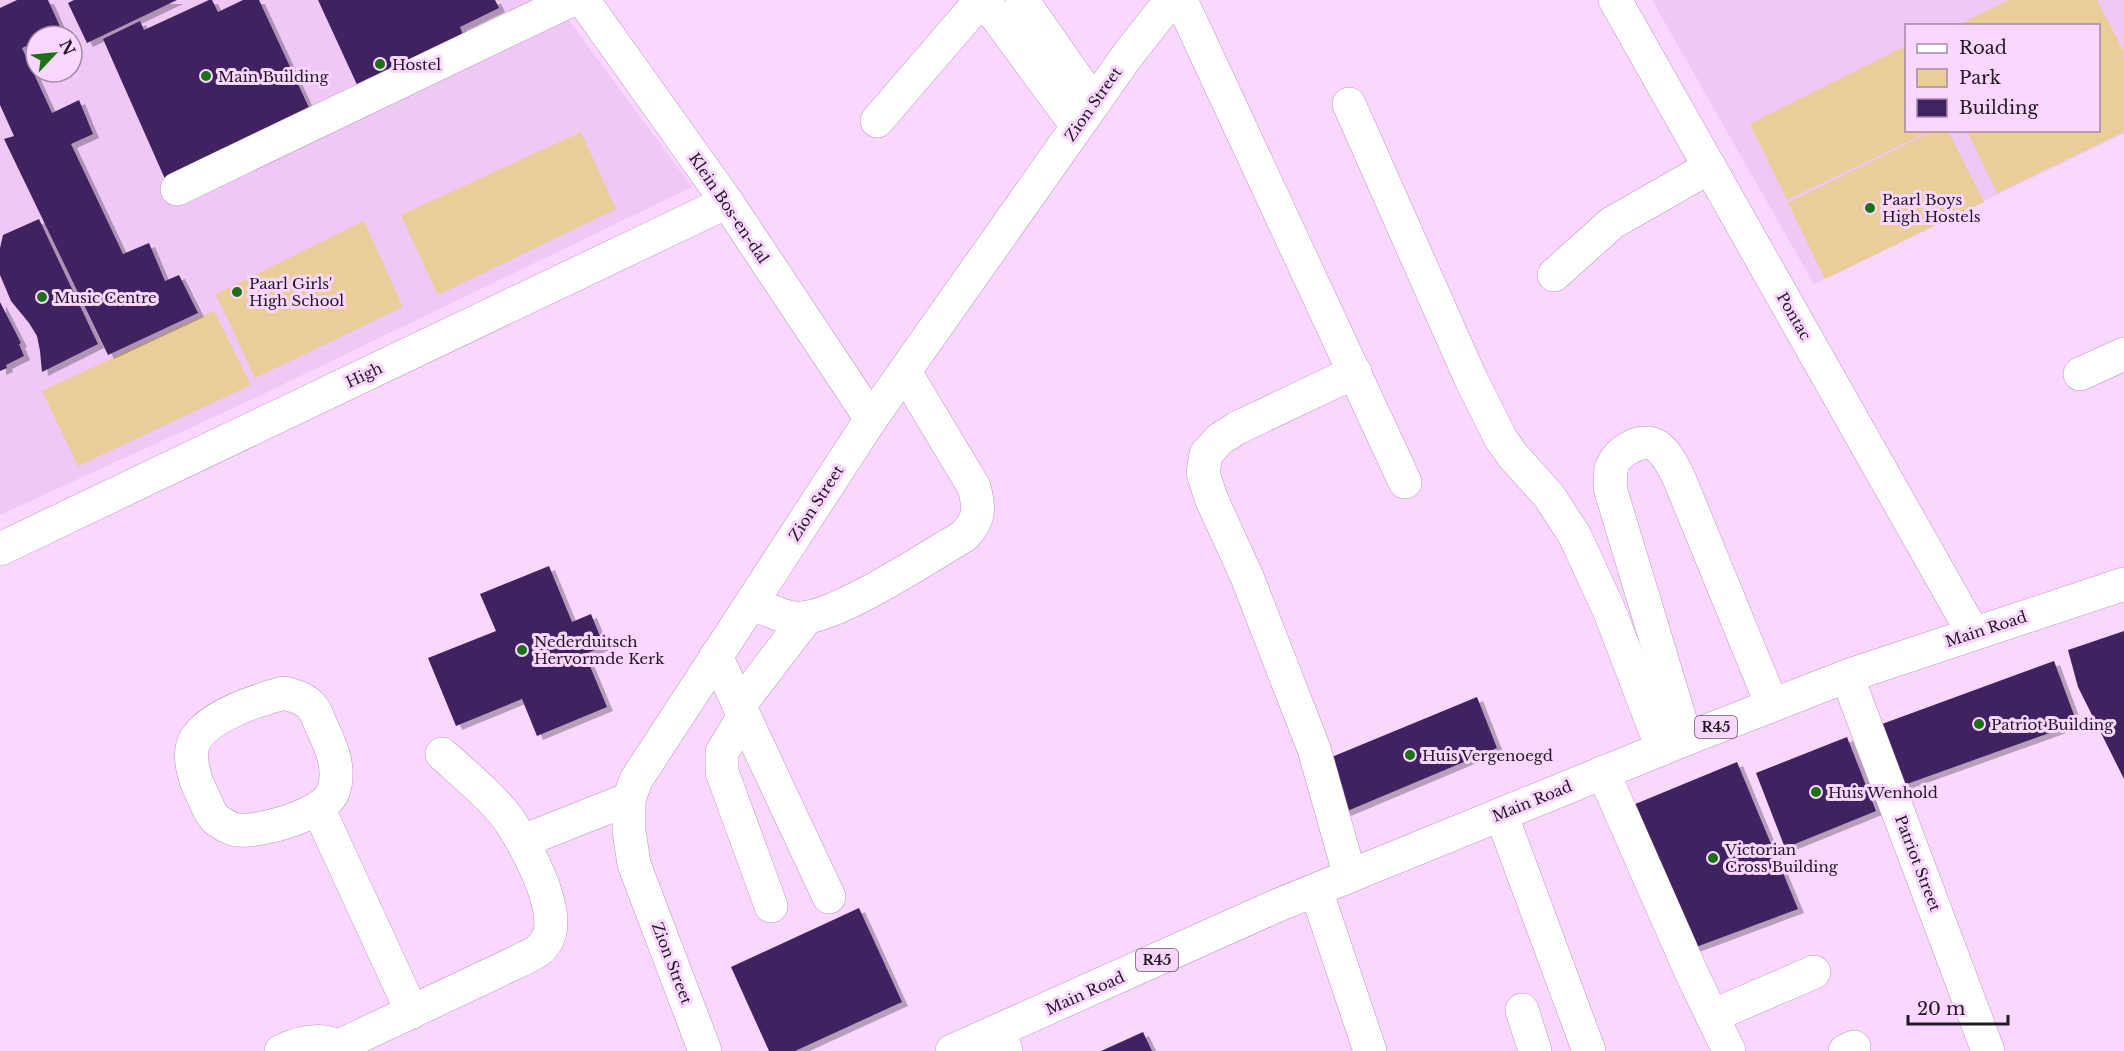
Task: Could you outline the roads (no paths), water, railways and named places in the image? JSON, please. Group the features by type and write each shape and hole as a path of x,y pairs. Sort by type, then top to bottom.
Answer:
{"street":[{"path":"177,189 571,0"},
{"name":"Klein Bos-en-dal","path":"583,0 727,202 871,420"},
{"path":"877,121 982,0 1086,115"},
{"path":"1022,0 1086,115"},
{"name":"Zion Street","path":"705,1051 634,864 629,831 629,799 636,780 871,420 1127,56 1171,0"},
{"path":"1181,0 1405,482"},
{"name":"Pontac","path":"1615,0 1973,633"},
{"path":"1349,104 1470,377 1501,439 1549,496 1575,536 1674,743"},
{"path":"1554,274 1612,223 1710,167"},
{"name":"High","path":"0,549 727,202"},
{"path":"2080,374 2124,354"},
{"path":"752,603 784,616 797,618 828,611 871,591 964,536 971,528 978,516 978,502 974,487 905,372"},
{"path":"1350,876 1314,749 1247,577 1211,498 1203,473 1206,454 1220,439 1237,428 1355,372"},
{"path":"1674,743 1610,488 1611,469 1617,458 1626,449 1638,444 1649,443 1658,447 1667,456 1679,478 1772,705"},
{"name":"Main Road","path":"952,1051 1003,1041 1316,890 1674,743 1847,676 2124,584"},
{"path":"771,906 722,772 722,752 742,711 807,617"},
{"path":"716,656 829,897"},
{"name":"Patriot Street","path":"1847,676 1988,1051"},
{"path":"284,693 300,698 312,707 333,751 336,771 333,794 318,808 295,819 266,828 237,831 215,820 198,786 192,764 193,742 206,727 227,714 261,699 284,693"},
{"path":"280,1051 300,1043 325,1041 342,1049 412,1012 532,955 540,950 548,939 552,928 549,903 523,841 501,810 442,754"},
{"path":"1603,772 1729,1051"},
{"path":"523,841 629,799"},
{"path":"318,808 412,1012"},
{"path":"1501,814 1589,1051"},
{"path":"1316,890 1370,1051"},
{"path":"1712,1016 1814,972"},
{"path":"1522,1010 1535,1051"}],"place":[{"name":"Hostel","path":"380,64"},
{"name":"Main Building","path":"206,76"},
{"name":"Paarl Boys High Hostels","path":"1870,208"},
{"name":"Paarl Girls' High School","path":"237,292"},
{"name":"Music Centre","path":"42,297"},
{"name":"Nederduitsch Hervormde Kerk","path":"522,650"},
{"name":"Patriot Building","path":"1979,724"},
{"name":"Huis Vergenoegd","path":"1410,755"},
{"name":"Huis Wenhold","path":"1816,792"},
{"name":"Victorian Cross Building","path":"1713,858"}]}
